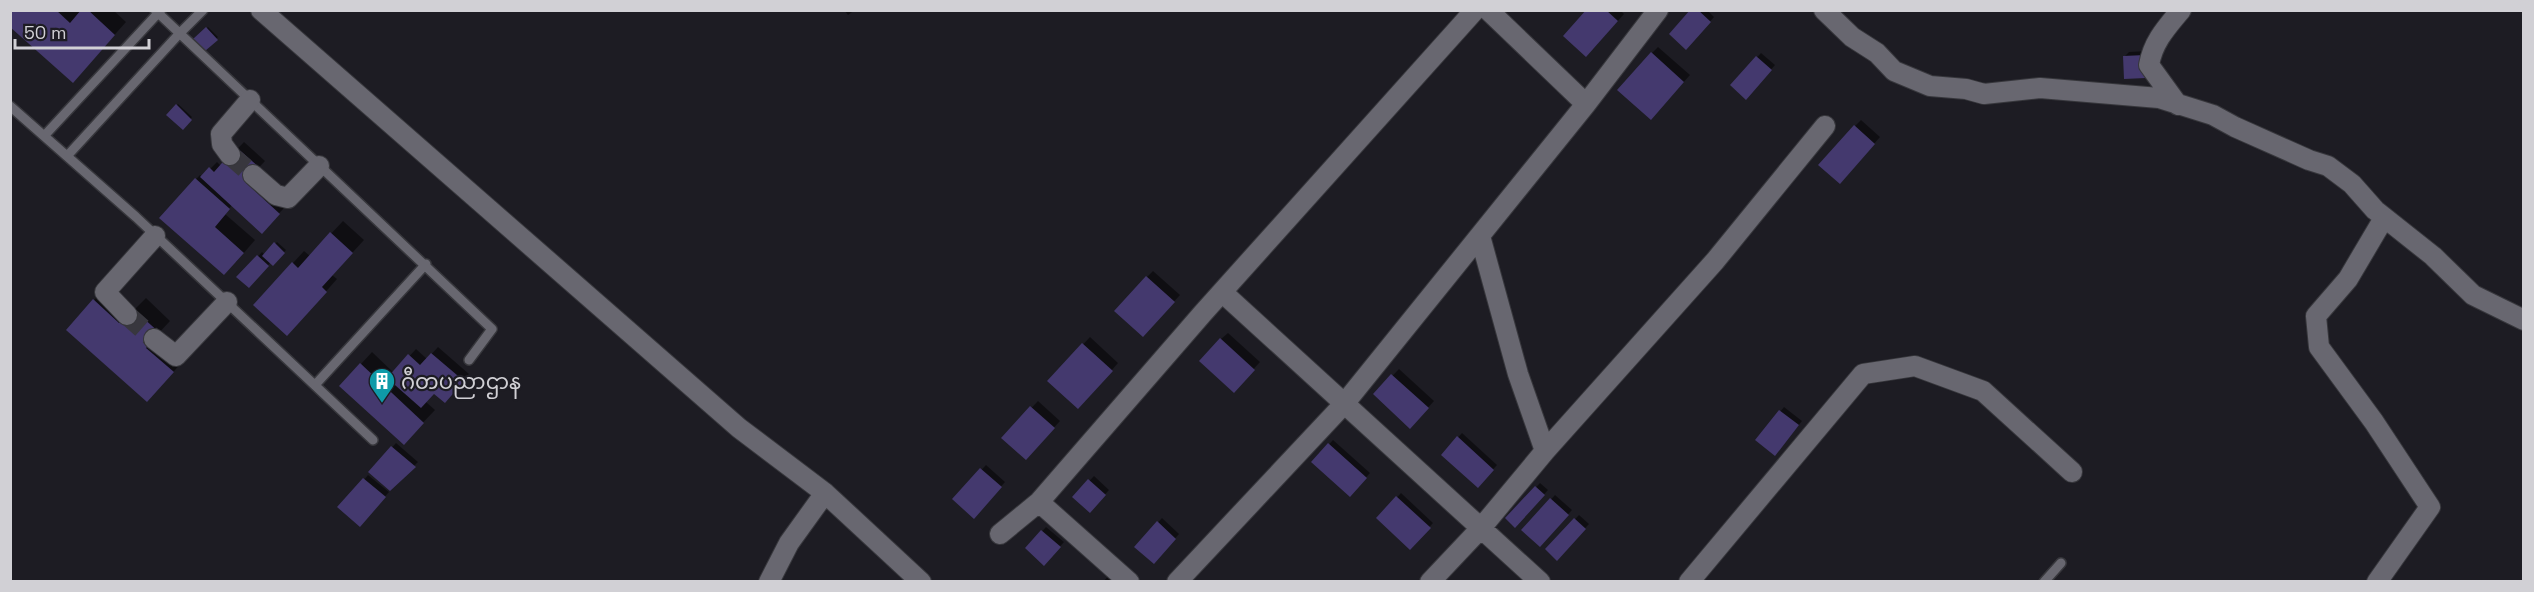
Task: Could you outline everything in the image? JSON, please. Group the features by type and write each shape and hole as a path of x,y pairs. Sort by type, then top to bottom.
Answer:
{"street":[{"path":"261,10 739,428 825,493 918,580"},
{"path":"1000,534 1039,502 1222,292 1475,10"},
{"path":"1488,10 1586,104"},
{"path":"1177,582 1344,404 1586,104 1658,10"},
{"path":"1824,10 1852,37 1877,52 1894,71 1930,86 1966,89 1984,94 2040,88 2159,98 2178,105 2194,107 2298,155 2328,166 2352,184 2384,218 2433,256 2473,295 2523,320"},
{"path":"2178,105 2149,66 2151,51 2160,35 2181,10"},
{"path":"230,155 222,144 221,134 249,99"},
{"path":"1430,582 1715,261 1825,126"},
{"path":"253,176 276,195 288,198 319,166"},
{"path":"2377,582 2430,507 2374,422 2319,347 2316,316 2348,279 2384,218"},
{"path":"127,315 105,292 155,236"},
{"path":"1480,236 1518,374 1545,451"},
{"path":"1222,292 1540,582"},
{"path":"154,339 176,356 226,302"},
{"path":"1689,582 1863,374 1915,366 1983,392 2072,472"},
{"path":"769,582 789,543 825,493"},
{"path":"1039,502 1129,582"}],"lane":[{"path":"68,155 178,34 203,10"},
{"path":"45,135 158,12 178,34 426,264 492,329 469,360"},
{"path":"10,106 68,155 373,440"},
{"path":"315,385 426,264"},
{"path":"2044,582 2061,563"}],"building":[{"path":"10,10 56,10 70,23 81,10 88,10 115,35 73,83 10,27"},
{"path":"1586,10 1606,10 1618,21 1586,57 1563,36"},
{"path":"1690,10 1698,10 1711,22 1686,50 1669,34"},
{"path":"206,27 218,40 205,51 193,39"},
{"path":"1651,52 1684,82 1651,120 1617,90"},
{"path":"2145,55 2146,78 2124,79 2123,56"},
{"path":"1756,56 1772,70 1746,100 1730,85"},
{"path":"176,104 192,120 183,130 166,115"},
{"path":"1854,125 1875,144 1840,184 1818,165"},
{"path":"236,147 260,168 246,183 280,214 262,234 200,177 209,167 214,172"},
{"path":"195,178 230,209 215,227 244,253 224,275 159,218"},
{"path":"330,232 353,253 322,287 327,292 287,336 253,305 292,262 298,268"},
{"path":"274,242 285,253 273,266 262,256"},
{"path":"257,255 269,266 249,288 236,277"},
{"path":"1146,276 1175,302 1143,337 1114,311"},
{"path":"93,299 119,323 133,309 160,333 146,348 174,372 147,402 66,330"},
{"path":"1220,338 1255,370 1234,393 1199,361"},
{"path":"1082,343 1113,371 1078,409 1047,381"},
{"path":"431,353 464,381 445,403 434,394 421,408 387,378 408,354 420,365"},
{"name":"ဂီတပညာဌာန","path":"360,363 424,423 404,445 339,386"},
{"path":"1391,374 1429,408 1410,429 1373,394"},
{"path":"1030,406 1055,428 1026,460 1001,438"},
{"path":"1779,410 1799,425 1775,456 1755,440"},
{"path":"1457,436 1494,470 1478,488 1441,455"},
{"path":"1328,443 1367,478 1350,497 1311,462"},
{"path":"391,446 416,467 390,491 368,472"},
{"path":"980,468 1002,487 974,519 952,499"},
{"path":"363,478 386,497 360,527 337,507"},
{"path":"1088,479 1106,495 1090,513 1072,497"},
{"path":"1535,486 1545,495 1515,528 1505,518"},
{"path":"1396,496 1431,528 1410,550 1376,518"},
{"path":"1550,498 1569,515 1540,547 1521,530"},
{"path":"1574,518 1586,529 1557,561 1545,549"},
{"path":"1157,521 1176,539 1154,564 1134,547"},
{"path":"1041,530 1061,547 1044,566 1025,548"}],"tunnel":[{"path":"230,155 253,175"},
{"path":"127,315 154,339"}],"place":[{"name":"ဂီတပညာဌာန","path":"382,404"}]}
